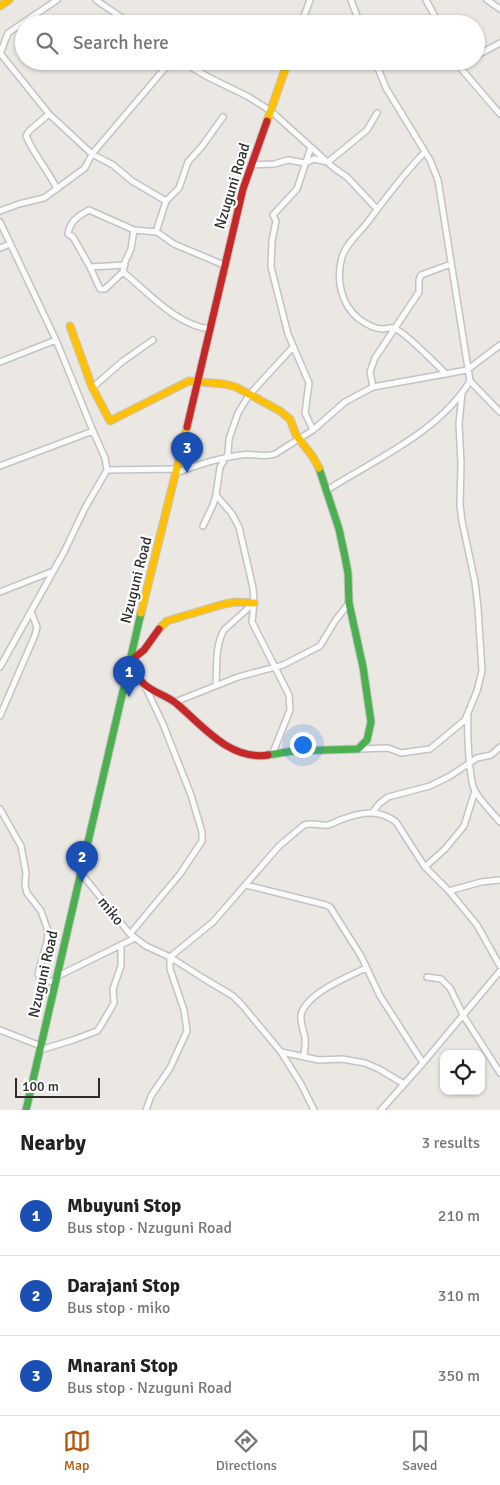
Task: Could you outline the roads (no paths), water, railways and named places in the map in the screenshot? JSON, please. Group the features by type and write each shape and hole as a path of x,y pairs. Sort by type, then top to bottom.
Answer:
{"main road":[{"path":"0,6 10,0"},
{"name":"Nzuguni Road","path":"26,1110 129,662 199,383 224,264 243,189 285,70"},
{"path":"70,326 93,387 110,421 189,381 229,385 267,403 290,419 298,439 313,457 328,490 346,557 349,603 363,667 371,722 367,740 358,749 293,751 263,756 251,755 230,749 175,702 144,684 129,662 144,650 156,632 168,621 224,604 236,602 254,603"}],"street":[{"path":"35,15 57,0"},
{"path":"96,0 118,15"},
{"path":"304,15 310,0"},
{"path":"351,0 357,15"},
{"path":"426,0 434,15"},
{"path":"487,0 500,9"},
{"path":"15,28 8,33 0,54 49,114 92,154 113,165 132,181 166,201"},
{"path":"485,51 500,43"},
{"path":"0,211 44,198 85,168 92,154 163,70"},
{"path":"196,70 247,96 271,111 346,177 377,209"},
{"path":"379,70 392,99 425,152 438,180 467,370 470,381 500,412"},
{"path":"462,70 500,114"},
{"path":"49,114 29,131 26,136 32,150 49,172 57,189"},
{"path":"328,162 367,130 377,114"},
{"path":"156,232 166,201 179,188 188,162 204,145 223,117"},
{"path":"311,147 297,189 273,215 276,221 272,241 271,267 292,347 301,361 309,383 305,412 312,430"},
{"path":"425,152 410,167 344,252 340,270 341,288 348,308 359,319 377,328 394,328 408,338 446,374"},
{"path":"251,165 274,164 288,160 305,163 314,159 328,162"},
{"path":"134,230 124,272 105,289 100,289 73,237 68,234 69,227 77,217 89,210 134,230 156,232 174,244 224,264"},
{"path":"0,222 56,340 106,458 107,470 0,667"},
{"path":"0,248 10,244"},
{"path":"90,267 125,264"},
{"path":"373,387 370,378 371,367 379,350 419,292 421,275 451,264"},
{"path":"124,272 181,318 201,328 210,329"},
{"path":"0,362 56,340"},
{"path":"93,387 123,361 153,340"},
{"path":"107,470 177,471 207,461 242,455 269,456 276,454 312,430 345,402 373,387 467,370 500,345"},
{"path":"203,526 210,514 216,495 220,467 226,458 229,439 235,421 249,395 292,347"},
{"path":"328,490 413,439 462,393 470,381"},
{"path":"426,867 445,849 464,826 475,791 470,764 468,716 482,671 475,582 460,506 461,463 459,424 462,393"},
{"path":"0,466 93,431"},
{"path":"216,495 232,514 239,527 253,588 252,622 274,668 288,691 291,705 272,755"},
{"path":"0,592 52,572"},
{"path":"216,685 222,634 254,603"},
{"path":"175,702 216,685 288,663 322,645 329,631 349,603"},
{"path":"0,716 35,635 37,627 30,612"},
{"path":"130,934 180,874 202,841 202,832 191,795 163,724 144,684"},
{"path":"358,749 388,748 401,753 428,750 468,716"},
{"path":"373,812 388,797 430,786 450,776 477,758 499,750"},
{"path":"475,791 500,822"},
{"path":"0,809 21,846 26,872 25,885 27,893 41,911 48,931 47,942 38,974 42,980 55,979 135,938"},
{"path":"146,1110 151,1096 170,1068 187,1031 184,1010 170,969 170,957 213,922 279,846 304,825 330,824 366,812 389,817 396,822 426,867 477,925 500,966"},
{"name":"miko","path":"80,872 130,934 146,946 170,957 233,996 281,1052 301,1084 314,1110"},
{"path":"449,891 481,882 500,880"},
{"path":"246,886 326,905 334,912 358,951 380,996 423,1063"},
{"path":"0,1030 40,1048 97,1031 114,1002 113,989 121,966 121,945"},
{"path":"304,1058 305,1040 302,1012 310,1001 325,988 366,968"},
{"path":"381,1110 500,971"},
{"path":"427,977 445,981 454,994 463,1015 500,1073"},
{"path":"281,1052 318,1060 342,1059 365,1063 380,1069 404,1084"}],"place":[{"name":"Mnarani Stop","path":"187,473"},
{"name":"Mbuyuni Stop","path":"129,697"},
{"name":"Darajani Stop","path":"82,882"}]}
